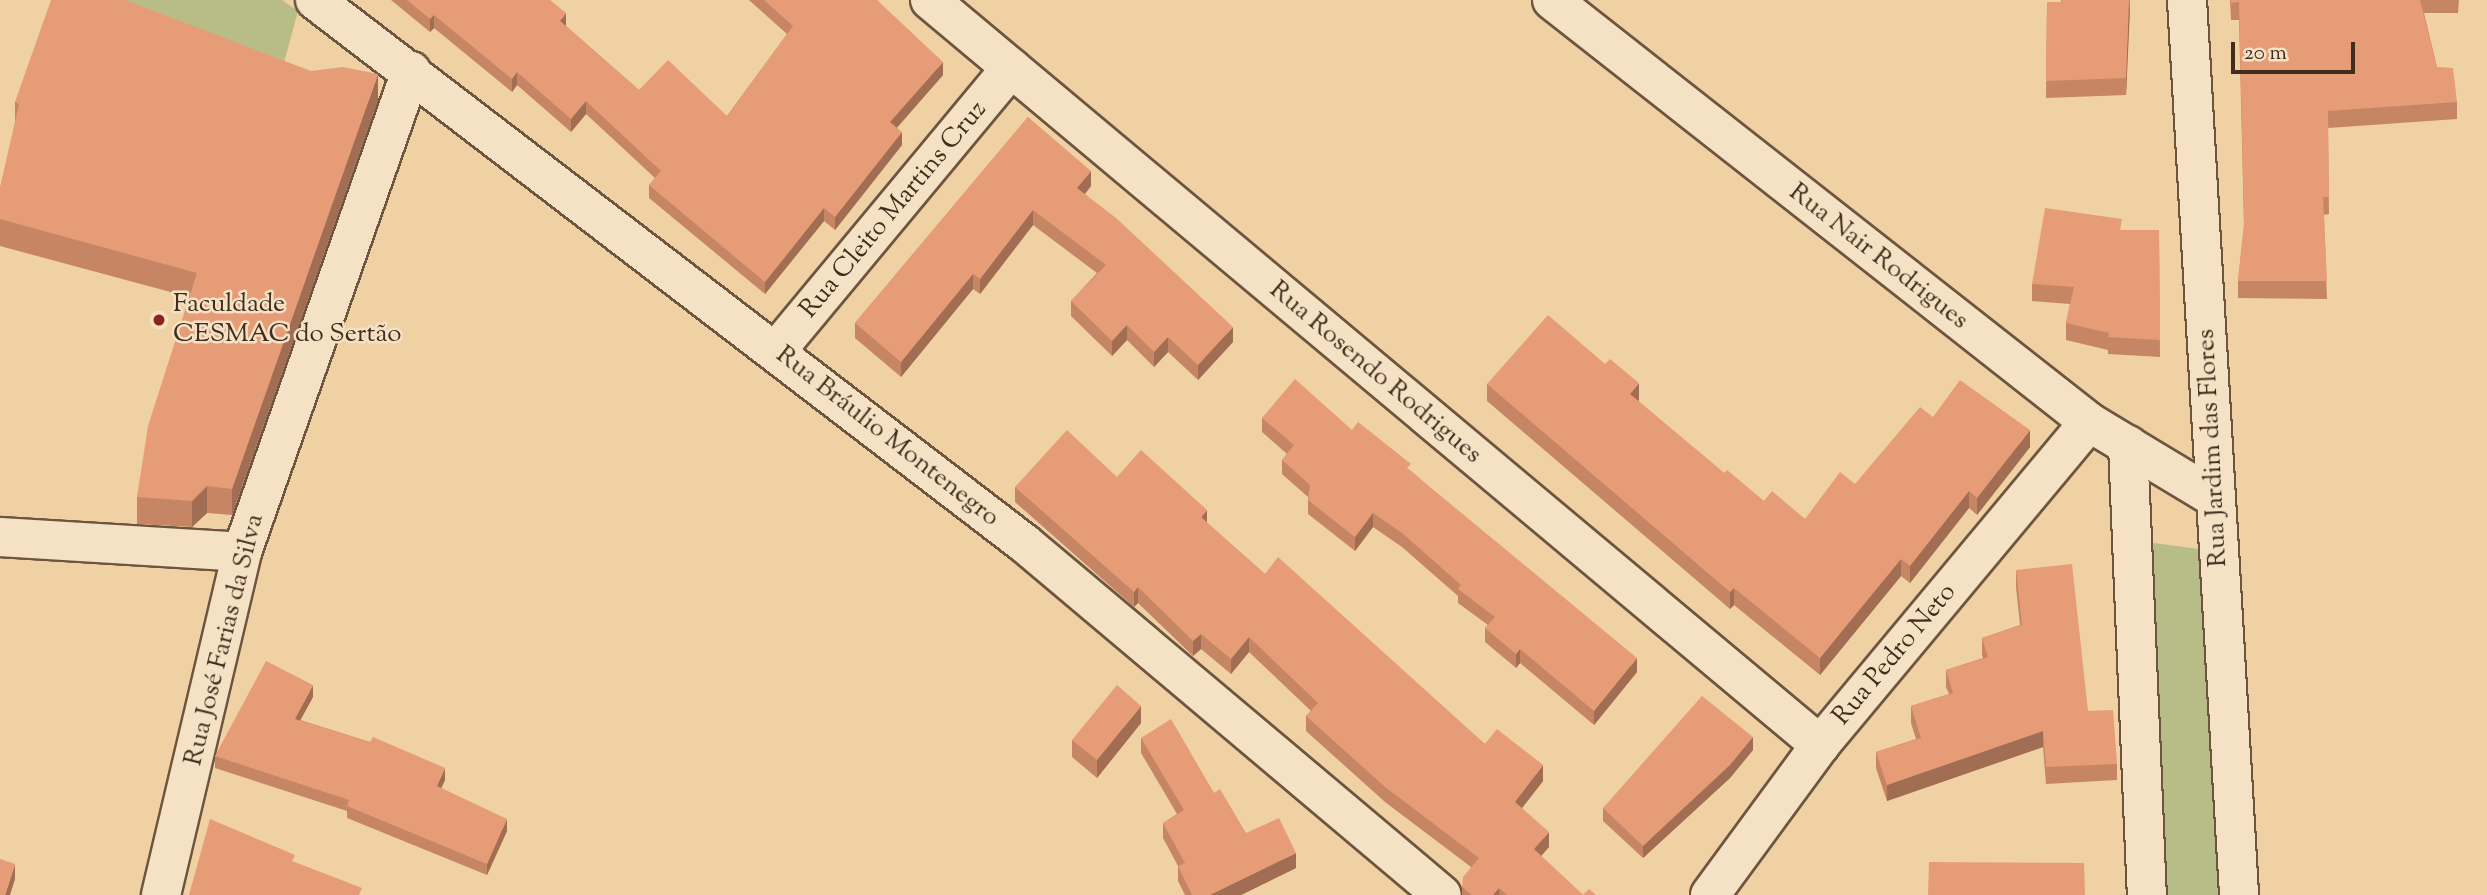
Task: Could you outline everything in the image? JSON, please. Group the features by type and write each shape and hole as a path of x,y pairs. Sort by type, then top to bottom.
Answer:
{"street":[{"name":"Rua Bráulio Montenegro","path":"315,0 1024,543 1423,889"},
{"name":"Rua Rosendo Rodrigues","path":"930,0 1820,746"},
{"name":"Rua Nair Rodrigues","path":"1552,0 2089,422 2215,498"},
{"name":"Rua Jardim das Flores","path":"2187,0 2239,895"},
{"name":"Rua Cleito Martins Cruz","path":"776,351 1012,68"},
{"name":"Rua José Farias da Silva","path":"161,895 242,552 411,71"},
{"name":"Rua Pedro Neto","path":"1710,895 1820,746 2089,422"},
{"path":"2128,445 2147,895"},
{"path":"0,537 242,552"}],"green space":[{"path":"69,0 282,0 298,11 278,85"},
{"path":"2146,542 2199,549 2218,895 2164,895"}],"building":[{"path":"51,0 125,0 311,71 343,67 378,74 232,489 207,486 192,501 137,497 148,426 197,273 0,219 0,188 19,104 15,102"},
{"path":"407,0 550,0 566,13 560,21 639,90 668,60 727,116 793,26 764,0 877,0 943,62 890,122 902,132 835,217 824,208 765,282 649,185 661,171 586,101 571,119 517,72 512,79 434,15 430,19"},
{"path":"2129,0 2126,78 2046,81 2047,2"},
{"path":"2231,0 2420,0 2437,67 2453,68 2457,102 2328,111 2329,197 2323,197 2327,281 2238,281 2244,223 2239,2 2231,3"},
{"path":"1028,117 1091,171 1077,188 1116,218 1233,327 1198,365 1168,337 1154,352 1127,325 1112,341 1071,301 1106,265 1033,210 980,279 973,274 901,362 855,323"},
{"path":"2045,208 2122,219 2120,230 2159,230 2160,340 2108,337 2109,333 2066,323 2074,287 2032,284"},
{"path":"1548,315 1605,364 1610,359 1639,383 1630,394 1724,473 1727,470 1764,501 1772,491 1805,519 1840,472 1855,484 1920,407 1933,417 1960,380 2030,430 1977,498 1969,491 1910,566 1901,559 1820,658 1734,588 1730,592 1487,384"},
{"path":"1295,379 1352,430 1358,422 1411,464 1407,468 1637,658 1594,711 1520,649 1516,654 1485,628 1495,617 1458,589 1461,585 1402,533 1373,513 1355,537 1308,500 1310,485 1282,460 1294,445 1262,418"},
{"path":"1067,430 1117,477 1141,450 1207,510 1201,517 1265,574 1278,557 1485,744 1497,729 1543,765 1515,802 1549,832 1534,849 1583,895 1507,895 1499,888 1493,895 1472,895 1462,887 1463,877 1479,858 1385,787 1306,716 1318,703 1249,637 1231,659 1201,634 1193,641 1138,587 1134,592 1015,487"},
{"path":"2072,564 2088,711 2113,710 2117,764 2046,767 2043,731 1887,785 1876,752 1921,738 1911,706 1953,693 1946,670 1988,657 1982,638 2022,625 2016,570"},
{"path":"266,661 313,685 295,719 370,742 373,737 445,768 437,786 507,819 487,864 347,806 349,800 215,756"},
{"path":"1117,685 1141,706 1097,760 1072,740"},
{"path":"1702,696 1753,737 1730,765 1643,846 1603,808"},
{"path":"1171,719 1214,793 1220,789 1246,833 1279,818 1296,853 1210,895 1192,895 1178,866 1185,863 1163,823 1184,810 1141,738"},
{"path":"210,819 295,855 292,861 362,888 359,895 189,895"},
{"path":"0,859 15,864 5,895 0,895"},
{"path":"1929,862 2084,863 2085,895 1928,895"},
{"path":"1589,889 1596,895 1583,895"}],"place":[{"name":"Faculdade CESMAC do Sertão","path":"159,320"}]}
